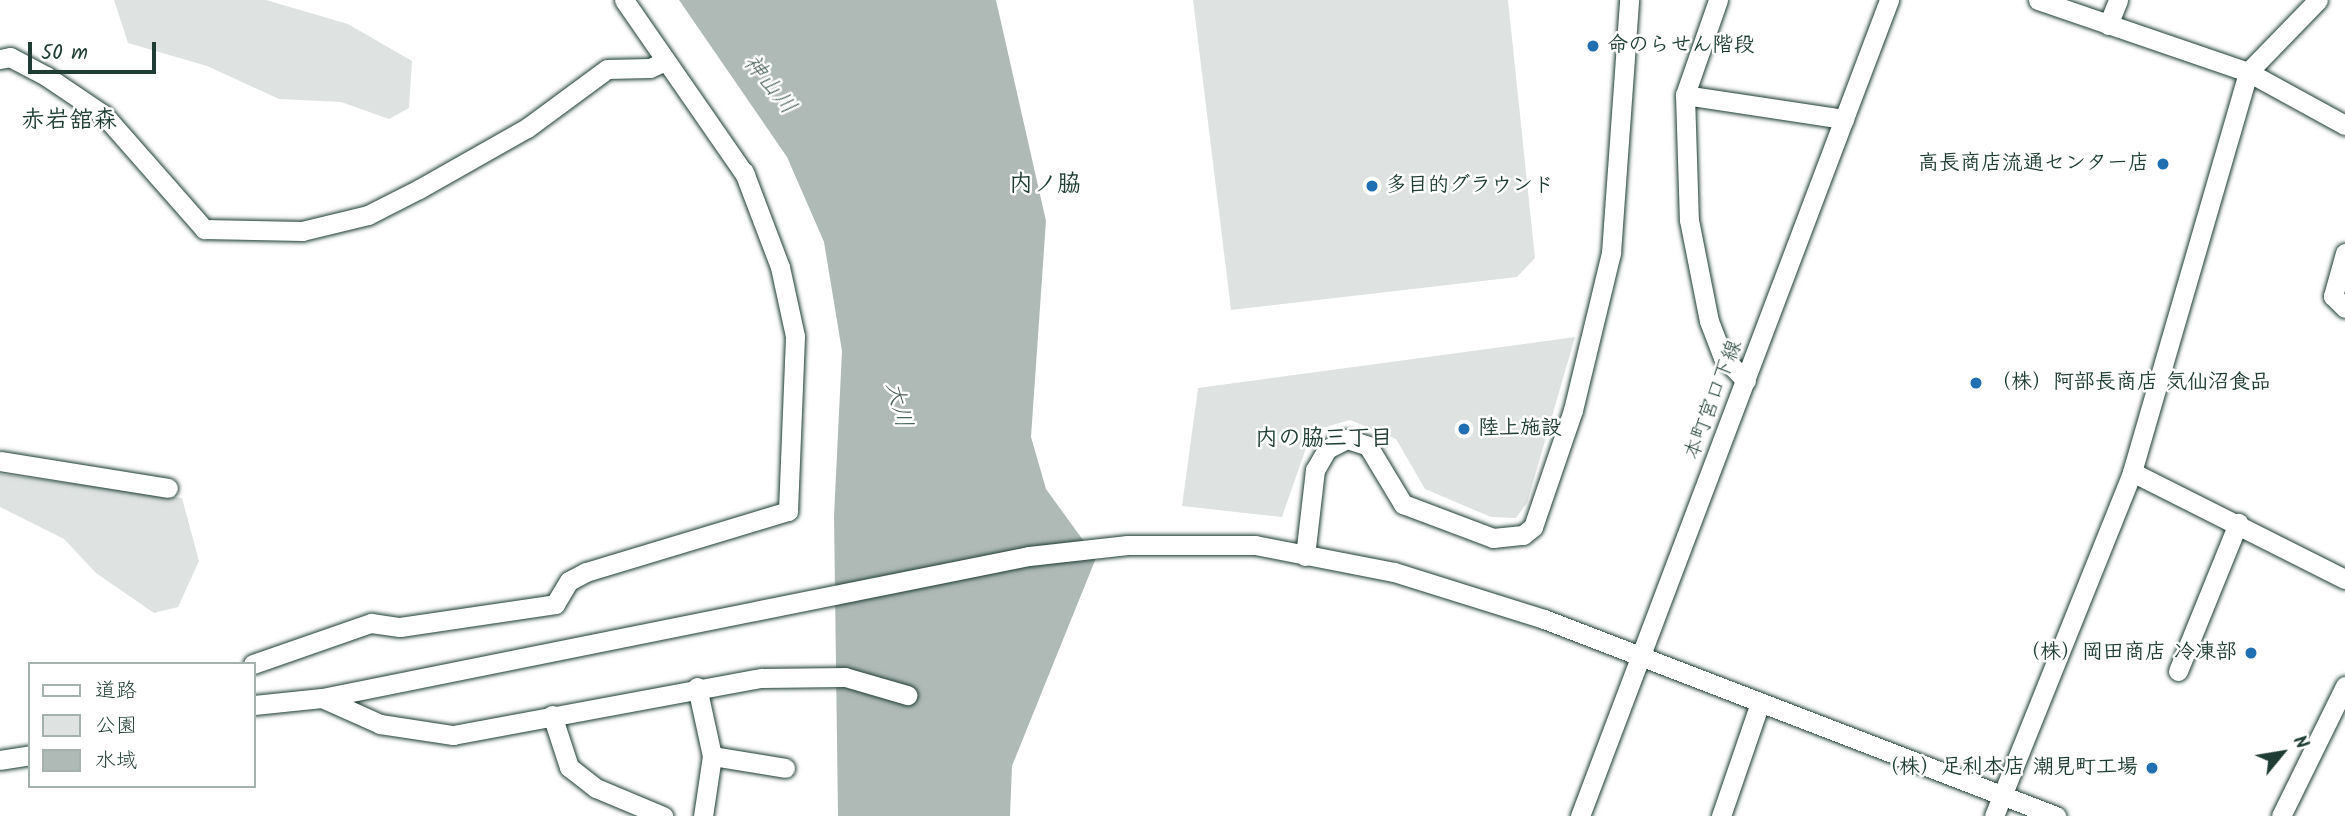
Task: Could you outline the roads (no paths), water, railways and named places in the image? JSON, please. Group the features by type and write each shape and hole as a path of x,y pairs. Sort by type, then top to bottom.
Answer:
{"street":[{"path":"256,663 371,623 400,627 555,604 569,581 586,572 788,511 795,335 780,267 745,173 624,0"},
{"path":"1305,556 1315,470 1327,449 1347,439 1368,446 1403,504 1447,522 1509,538 1523,535 1540,516 1611,253 1629,0"},
{"path":"1718,0 1685,94 1689,220 1709,321 1723,357 1746,381"},
{"name":"本町宮口下線","path":"1580,816 1889,0"},
{"path":"2038,0 2248,72 2345,125"},
{"path":"2108,25 2118,0"},
{"path":"1994,816 2132,472 2248,72 2318,0"},
{"path":"0,59 10,57 46,76 104,116 204,229 249,230 302,230 368,215 527,128 607,69 650,68 665,61"},
{"path":"1685,94 1844,119"},
{"path":"2345,253 2333,296 2345,308"},
{"path":"0,461 168,488"},
{"path":"2132,472 2345,579"},
{"path":"2178,671 2238,523"},
{"path":"256,704 322,698 1029,556 1127,545 1255,545 1394,572 1641,657 2056,816"},
{"path":"322,698 380,724 453,735 697,687 845,677 907,695"},
{"path":"2281,816 2345,686"},
{"path":"697,687 712,756 703,816"},
{"path":"1721,816 1760,703"},
{"path":"552,715 569,767 596,788 663,816"},
{"path":"0,760 28,755"},
{"path":"712,756 785,768"}],"water":[{"path":"679,0 996,0 1046,221 1031,437 1046,489 1096,558 1012,766 1010,816 838,816 834,516 842,351 824,242 787,157"}],"place":[{"name":"命のらせん階段","path":"1593,46"},
{"name":"高長商店流通センター店","path":"2163,164"},
{"name":"多目的グラウンド","path":"1372,186"},
{"name":"（株）阿部長商店 気仙沼食品","path":"1976,383"},
{"name":"陸上施設","path":"1464,429"},
{"name":"（株）岡田商店 冷凍部","path":"2251,653"},
{"name":"（株）足利本店 潮見町工場","path":"2152,768"}],"district":[{"name":"赤岩舘森","path":"69,121"},
{"name":"内ノ脇","path":"1045,185"},
{"name":"内の脇三丁目","path":"1324,439"}],"water label":[{"name":"神山川","path":"769,85"},
{"name":"大川","path":"898,405"}]}
